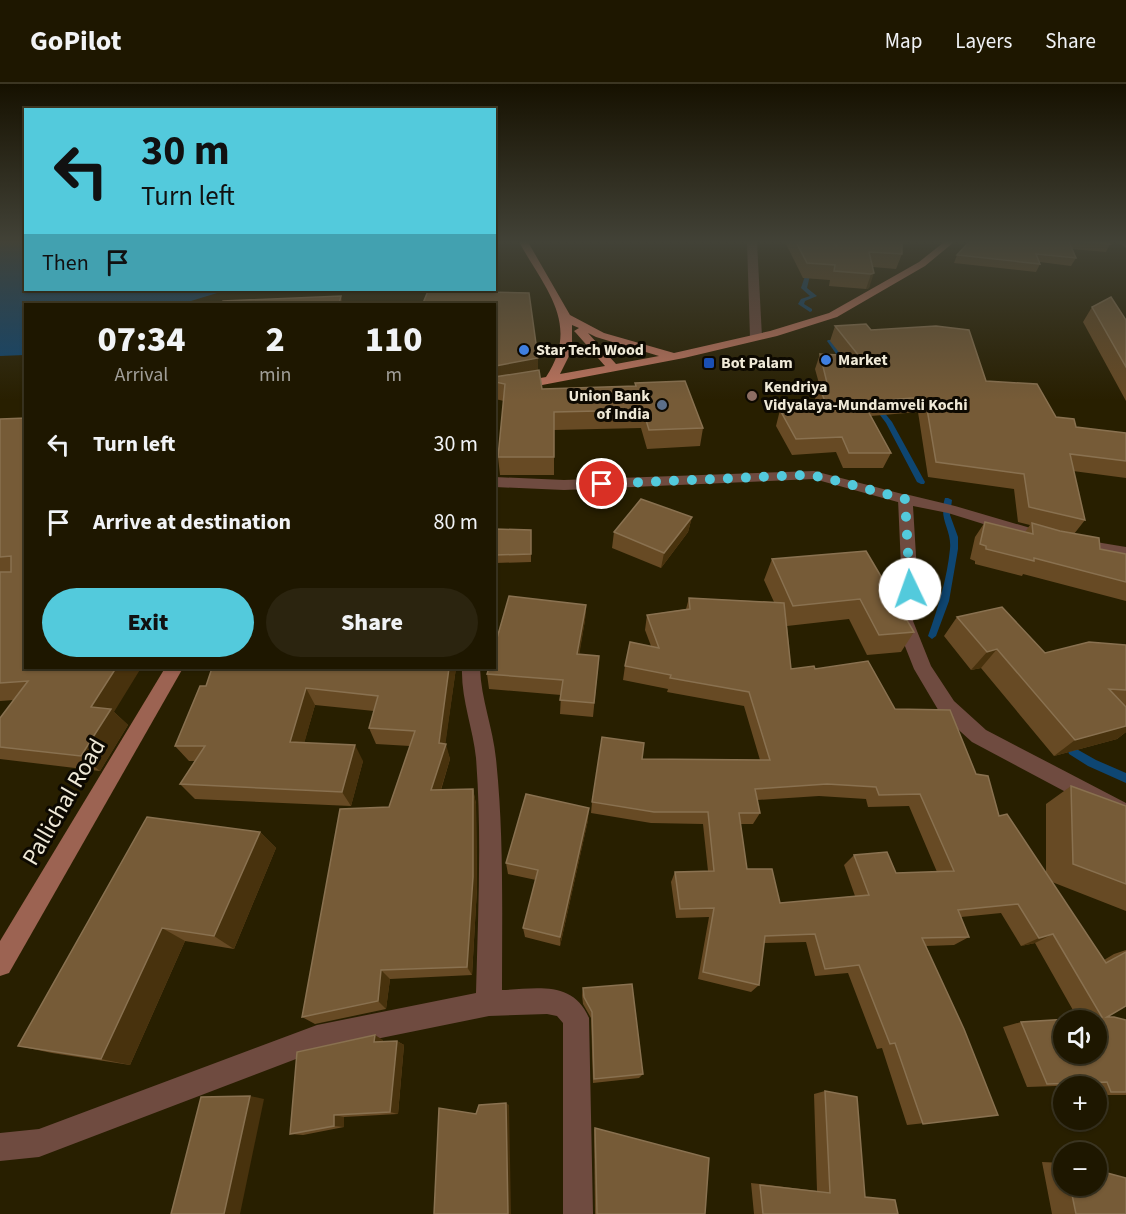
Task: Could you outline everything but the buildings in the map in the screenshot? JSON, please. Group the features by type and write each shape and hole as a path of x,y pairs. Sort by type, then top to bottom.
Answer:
{"main road":[{"path":"553,295 566,317 613,368"},
{"path":"496,390 676,357 756,338 833,315 868,295"},
{"path":"566,317 600,335 676,357"},
{"path":"550,380 565,357 568,345 566,317"},
{"name":"Pallichal Road","path":"0,964 173,669"}],"street":[{"path":"754,295 756,338"},
{"path":"496,482 564,485 805,475 822,477 950,509 1048,539 1126,553"},
{"path":"905,499 910,589 904,621 923,669 947,707 980,736 1126,814"},
{"path":"471,669 471,684 486,757 490,888 489,1004"},
{"path":"0,1147 39,1143 317,1038 489,1004 547,1001 564,1004 576,1018 578,1214"}],"water":[{"path":"0,295 211,295 184,303 24,303 24,355 0,356"}],"waterway":[{"path":"810,310 801,304 803,300 814,296 812,295"},
{"path":"830,341 846,364"},
{"path":"877,407 889,422 921,482"},
{"path":"932,636 945,601 954,549 954,537 946,515 948,500"},
{"path":"1073,751 1092,763 1126,778"}],"place":[{"name":"Star Tech Wood","path":"524,350"},
{"name":"Market","path":"826,360"},
{"name":"Bot Palam","path":"709,363"},
{"name":"Kendriya Vidyalaya-Mundamveli Kochi","path":"752,396"},
{"name":"Union Bank of India","path":"662,405"}],"route":[{"path":"602,484 814,475 905,499 910,589"}]}
